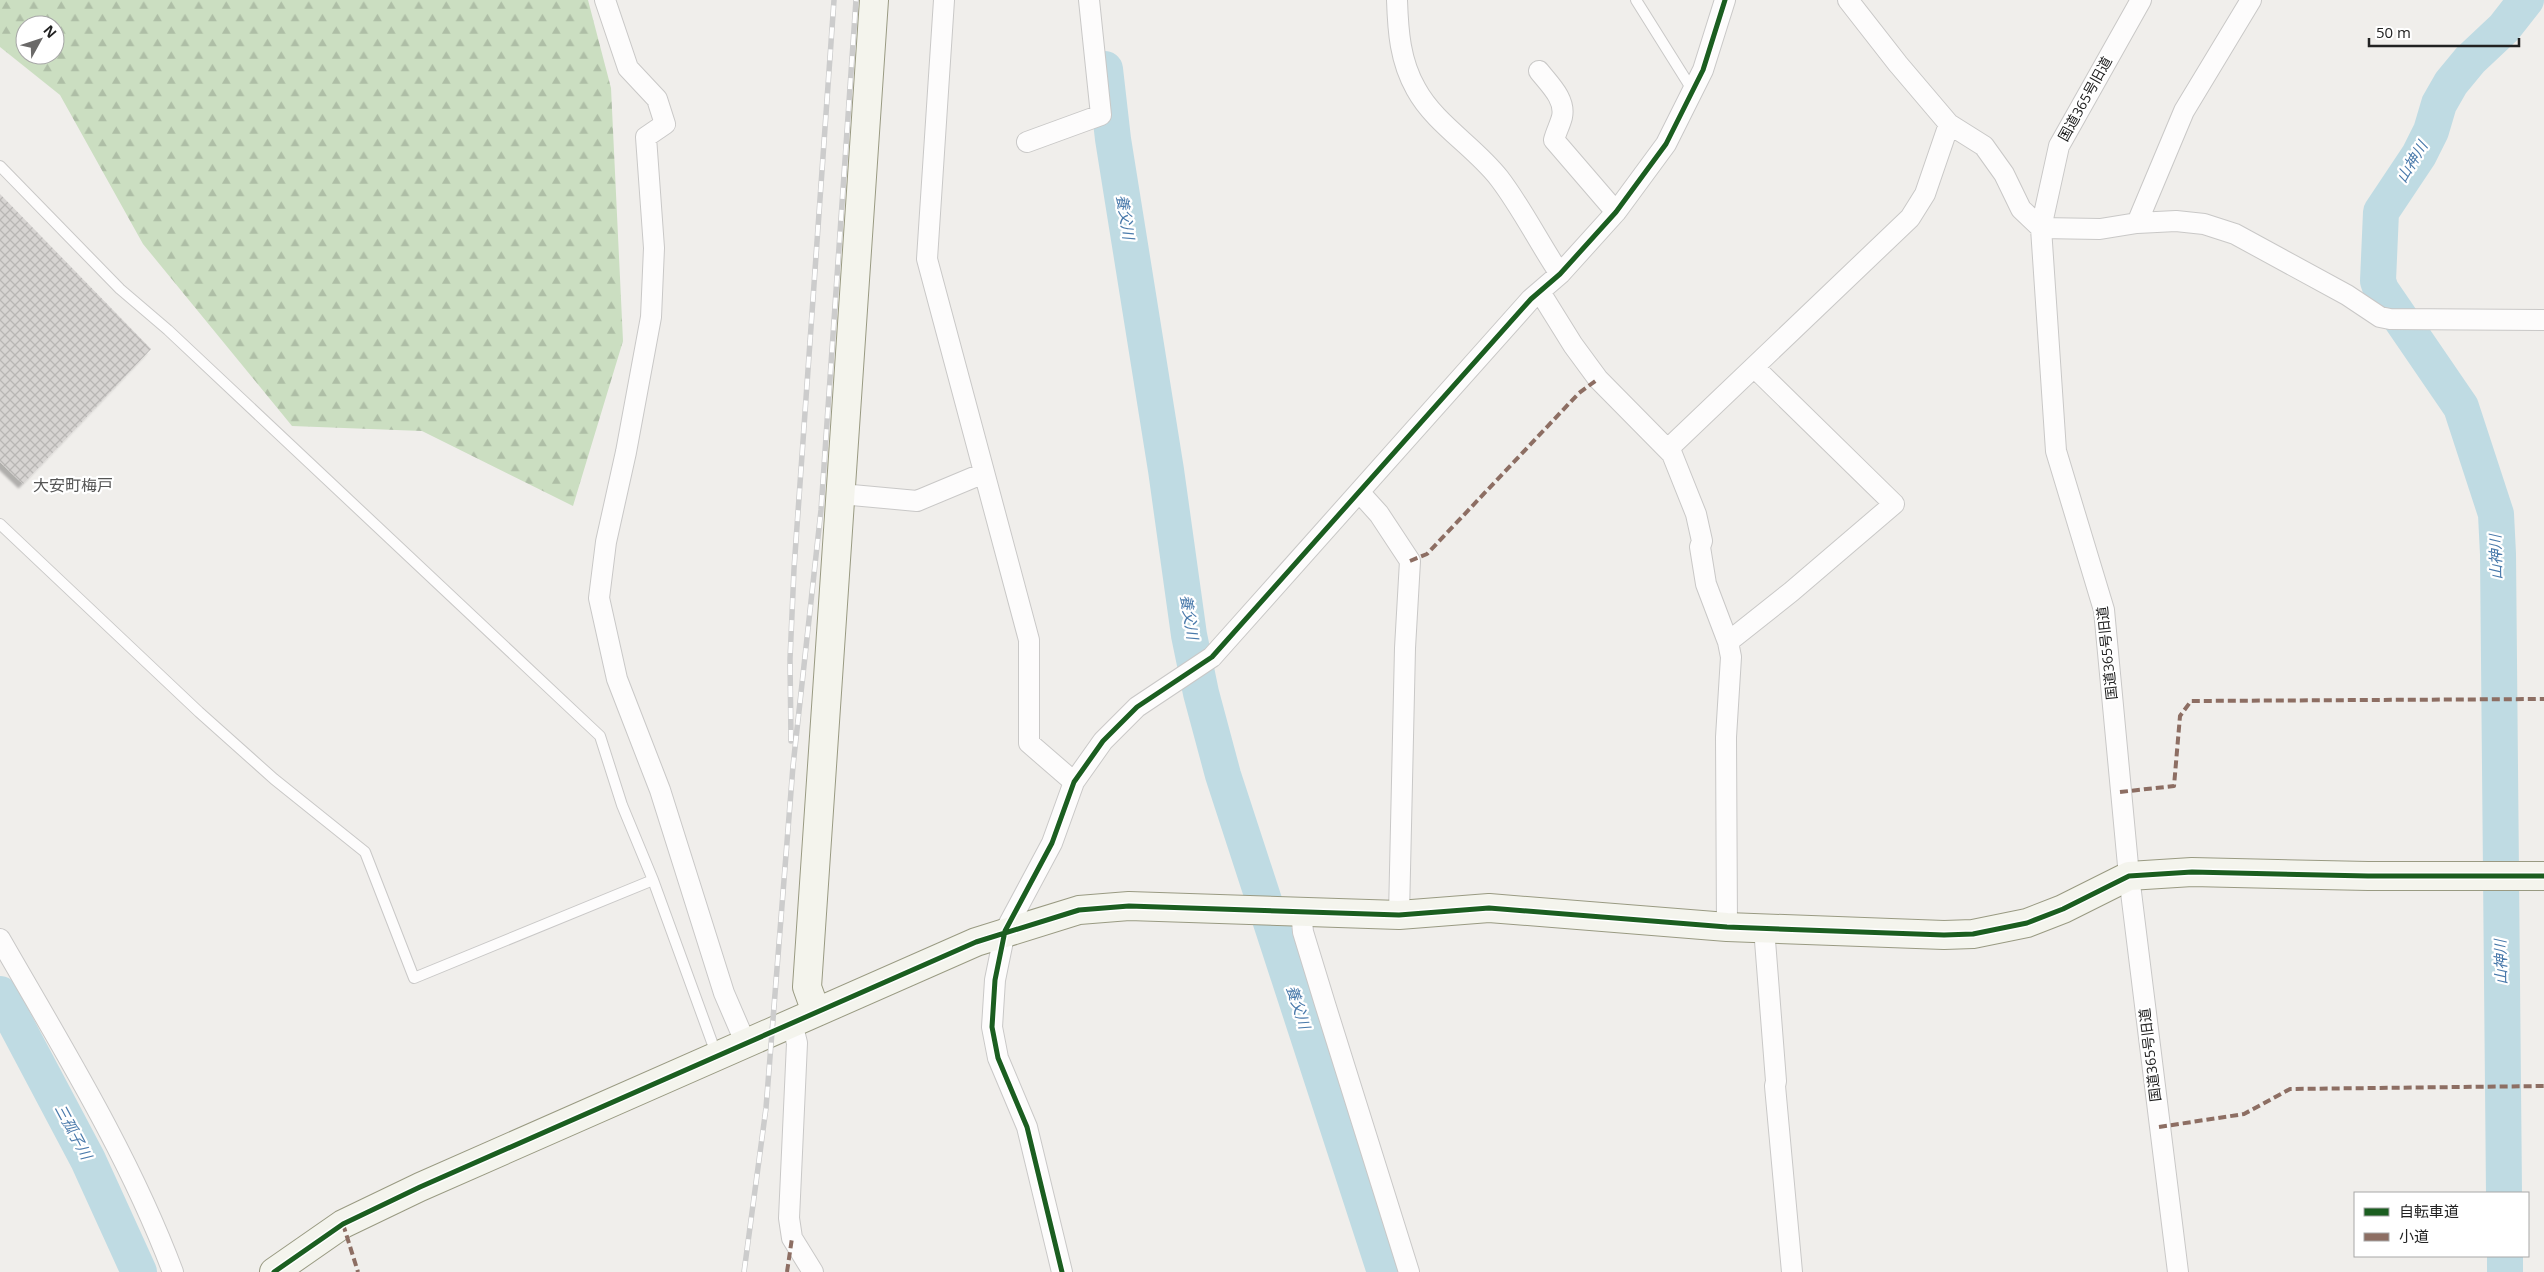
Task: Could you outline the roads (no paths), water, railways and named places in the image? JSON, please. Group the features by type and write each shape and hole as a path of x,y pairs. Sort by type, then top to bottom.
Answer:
{"street":[{"path":"605,0 628,68 657,99 665,124 646,138 654,248 651,317 626,452 606,542 599,598 617,679 660,790 724,993 746,1044"},
{"path":"813,1272 792,1238 790,1218 796,1043 804,1018 807,986 842,494 874,0"},
{"path":"944,0 927,259 1029,640 1029,743 1074,782"},
{"path":"1027,142 1101,115 1089,0"},
{"path":"1397,0 1399,42 1406,67 1416,89 1434,112 1500,179 1560,274"},
{"path":"1062,1272 1027,1126 998,1058 992,1028 995,980 1005,931 1052,843 1074,782 1103,741 1137,707 1212,657 1531,299 1560,274 1616,212 1666,144 1694,93 1726,0"},
{"path":"1848,0 1898,64 1949,124 1984,146 2004,174 2021,209 2041,228 2100,229 2137,223 2176,222 2204,224 2236,234 2347,296 2380,317 2417,320 2544,320"},
{"name":"国道365号旧道","path":"2140,0 2059,146 2041,228 2056,451 2104,610 2129,876 2178,1272"},
{"path":"2137,223 2184,111 2251,0"},
{"path":"1539,71 1557,93 1562,105 1562,115 1554,140 1616,212"},
{"path":"1668,449 1910,218 1925,194 1949,124"},
{"path":"1540,292 1573,345 1598,379 1672,454 1696,514 1702,542 1700,547 1706,584 1728,642 1731,657 1726,737 1728,927"},
{"path":"1728,642 1894,504 1754,367"},
{"path":"842,494 917,501 984,473"},
{"path":"1360,493 1379,514 1410,561 1405,648 1399,915"},
{"path":"274,1272 343,1224 378,1206 1005,931 1079,910 1107,907 1249,909 1399,915 1489,908 1728,927 1944,935 1992,931 2027,923 2064,909 2129,876 2192,872 2533,876"},
{"path":"1295,910 1409,1272"},
{"path":"1764,928 1775,1086 1792,1272"},
{"path":"0,939 104,1122 162,1243 173,1272"}],"lane":[{"path":"1636,0 1694,93"},
{"path":"0,166 120,289 168,330 600,736 622,805 653,880 717,1057"},
{"path":"0,524 199,712 274,779 365,852 414,978 653,880"}],"waterway":[{"name":"山神川","path":"2504,1192 2498,554 2496,514 2461,407 2381,290 2378,281 2381,212 2419,155 2431,131 2439,104 2451,83 2470,60 2504,28 2526,0"},
{"name":"養父川","path":"1105,69 1113,139 1166,470 1189,635 1201,693 1223,775 1385,1272"},
{"name":"三孤子川","path":"0,994 88,1160 139,1272"},
{"name":"山神川","path":"2505,1257 2505,1272"}],"railway":[{"path":"791,741 790,659 794,569 834,0"},
{"path":"744,1272 766,1108 793,766 821,510 856,0"}],"district":[{"name":"大安町梅戸","path":"73,485"}]}
